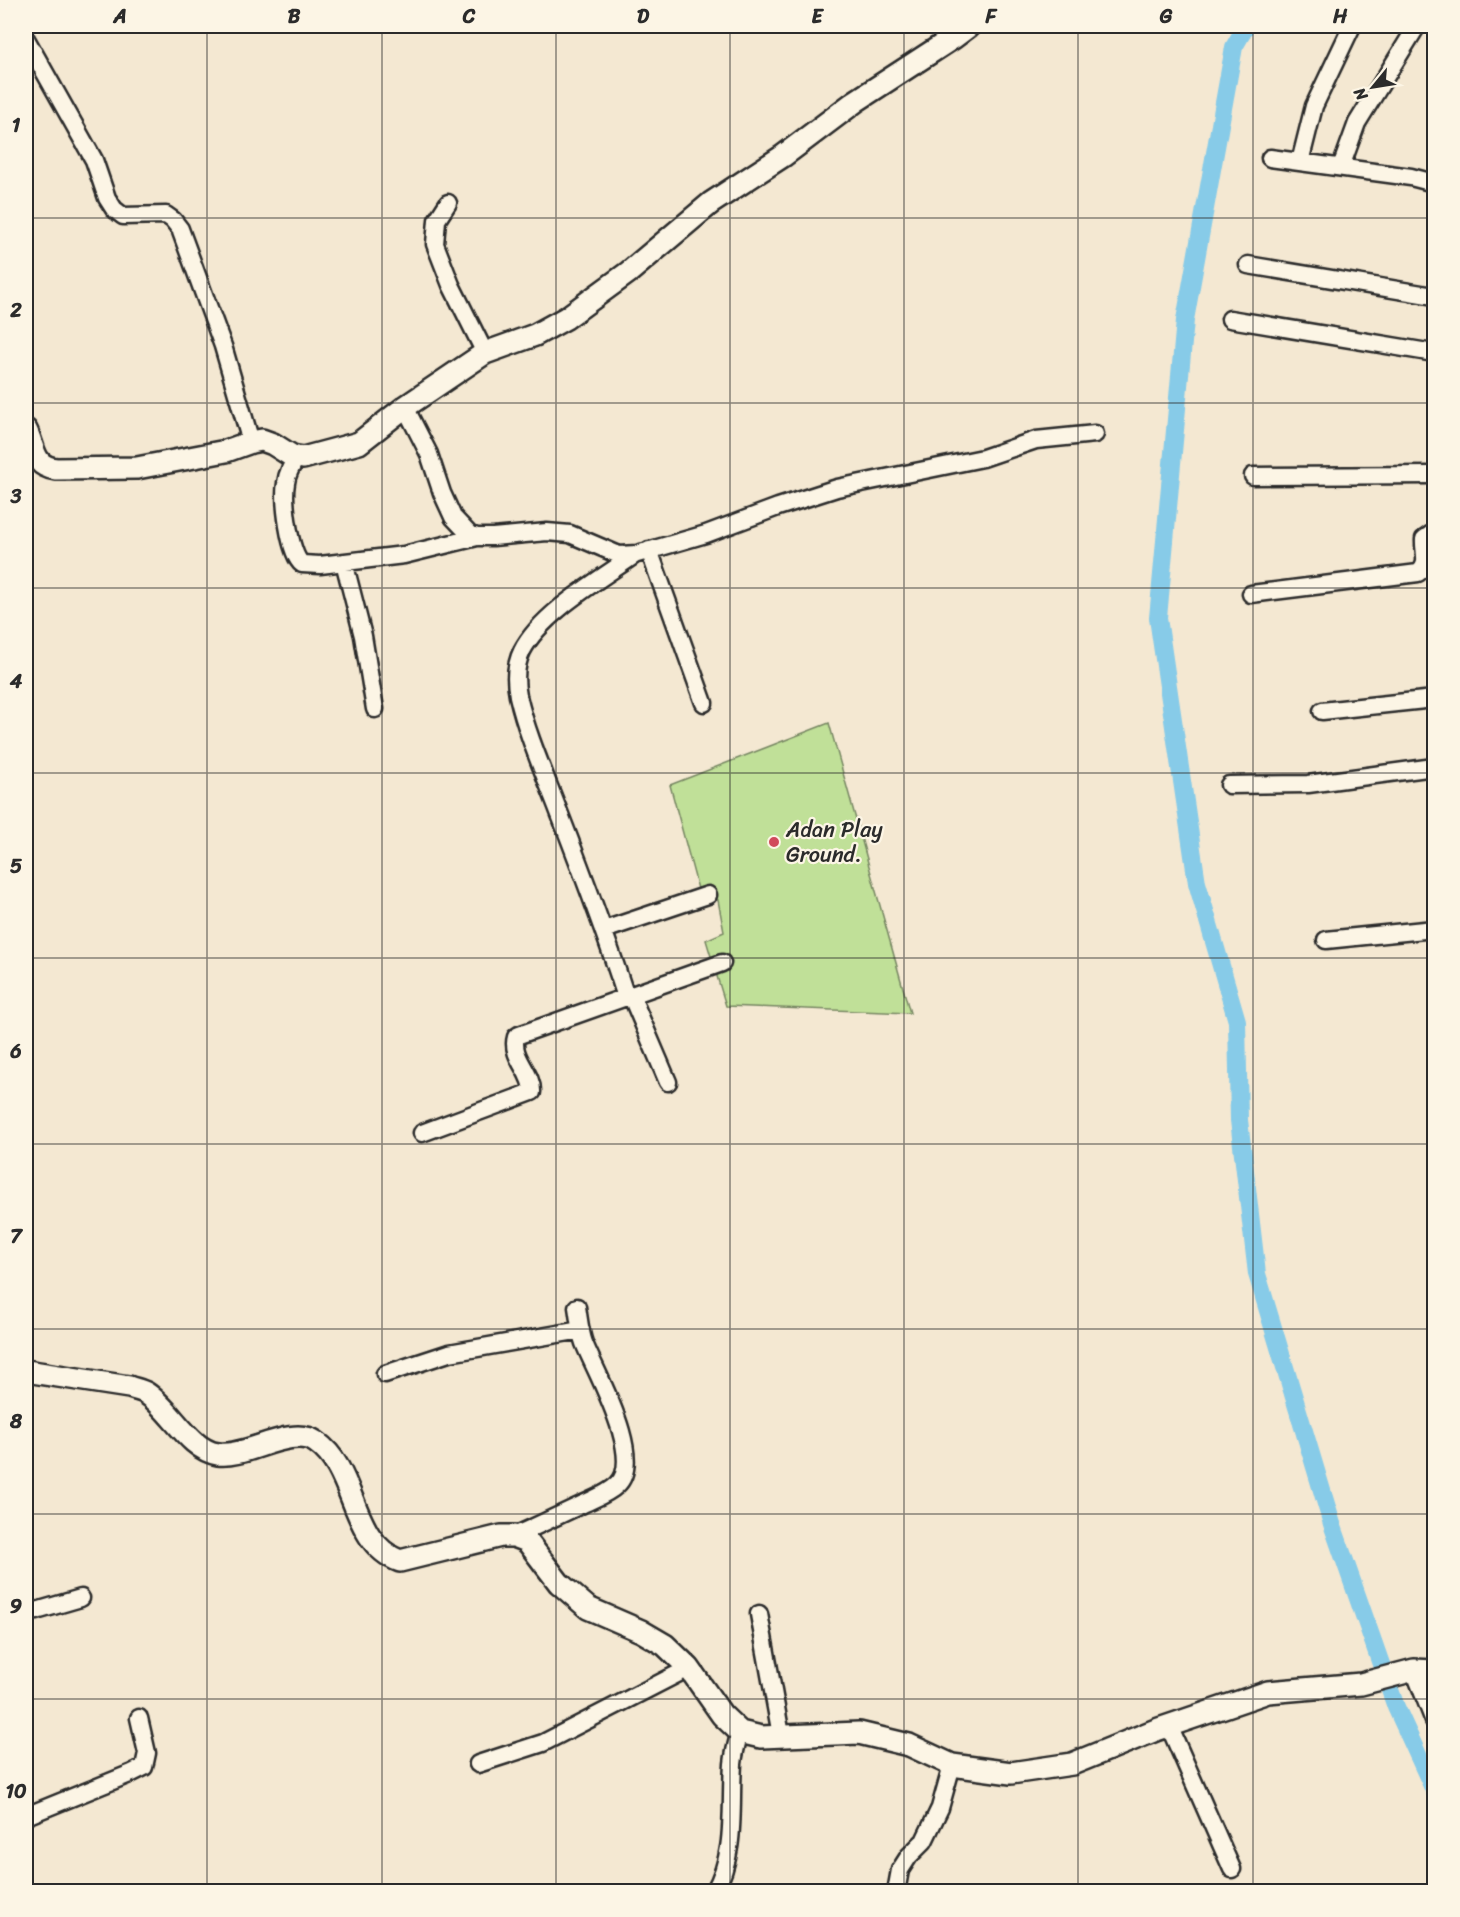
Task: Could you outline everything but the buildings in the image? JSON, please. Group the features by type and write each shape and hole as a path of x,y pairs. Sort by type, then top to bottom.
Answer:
{"street":[{"path":"26,430 40,463 46,468 56,469 137,468 226,451 262,440 303,458 360,443 405,407 485,353 535,335 566,318 629,272 711,203 783,156 856,101 969,26"},
{"path":"1300,162 1314,106 1352,26"},
{"path":"1341,167 1357,123 1417,26"},
{"path":"26,39 94,160 107,198 114,209 123,216 166,215 180,229 223,346 251,442"},
{"path":"1270,158 1341,167 1434,183"},
{"path":"448,203 437,220 435,244 451,285 485,353"},
{"path":"1248,265 1434,296"},
{"path":"1230,319 1434,353"},
{"path":"405,407 429,454 453,517 469,534 477,537"},
{"path":"297,457 289,471 285,491 289,532 294,553 298,561 307,565 404,555 477,537 547,532 570,534 619,555 643,552 706,534 837,488 983,458 1036,440 1095,434"},
{"path":"1253,476 1434,475"},
{"path":"1251,594 1418,573 1424,570 1426,564 1425,539 1434,532"},
{"path":"643,552 704,703"},
{"path":"643,552 568,601 550,618 528,640 520,654 516,673 518,696 537,756 629,996 668,1082"},
{"path":"344,562 363,636 375,709"},
{"path":"1322,711 1434,699"},
{"path":"1229,785 1308,784 1434,767"},
{"path":"604,930 708,896"},
{"path":"1326,940 1434,929"},
{"path":"422,1133 531,1092 531,1084 515,1046 516,1037 519,1035 722,963"},
{"path":"514,1536 600,1496 617,1485 623,1478 626,1467 623,1440 609,1394 583,1340 577,1307"},
{"path":"385,1374 449,1353 581,1330"},
{"path":"26,1371 129,1387 145,1392 198,1445 218,1454 290,1438 314,1441 336,1464 368,1534 377,1547 391,1558 400,1561 501,1536 514,1536 527,1541 559,1583 588,1608 665,1644 690,1668 722,1715 740,1732 760,1737 859,1733 909,1744 952,1765 1011,1773 1072,1764 1169,1726 1268,1692 1360,1684 1424,1670 1434,1721"},
{"path":"26,1614 81,1598"},
{"path":"759,1614 781,1736"},
{"path":"477,1764 543,1743 690,1668"},
{"path":"26,1816 144,1767 147,1753 139,1718"},
{"path":"1169,1726 1232,1869"},
{"path":"719,1888 733,1828 734,1763 740,1732"},
{"path":"896,1892 900,1870 909,1856 924,1841 940,1808 952,1765"}],"green space":[{"name":"Adan Play Ground.","path":"829,723 910,1013 726,1006 706,940 724,932 718,900 701,900 670,785"}],"waterway":[{"path":"1246,26 1234,47 1185,320 1158,618 1197,883 1237,1021 1239,1120 1257,1274 1332,1524 1396,1707 1434,1790"}],"place":[{"name":"Adan Play Ground.","path":"774,842"}]}
